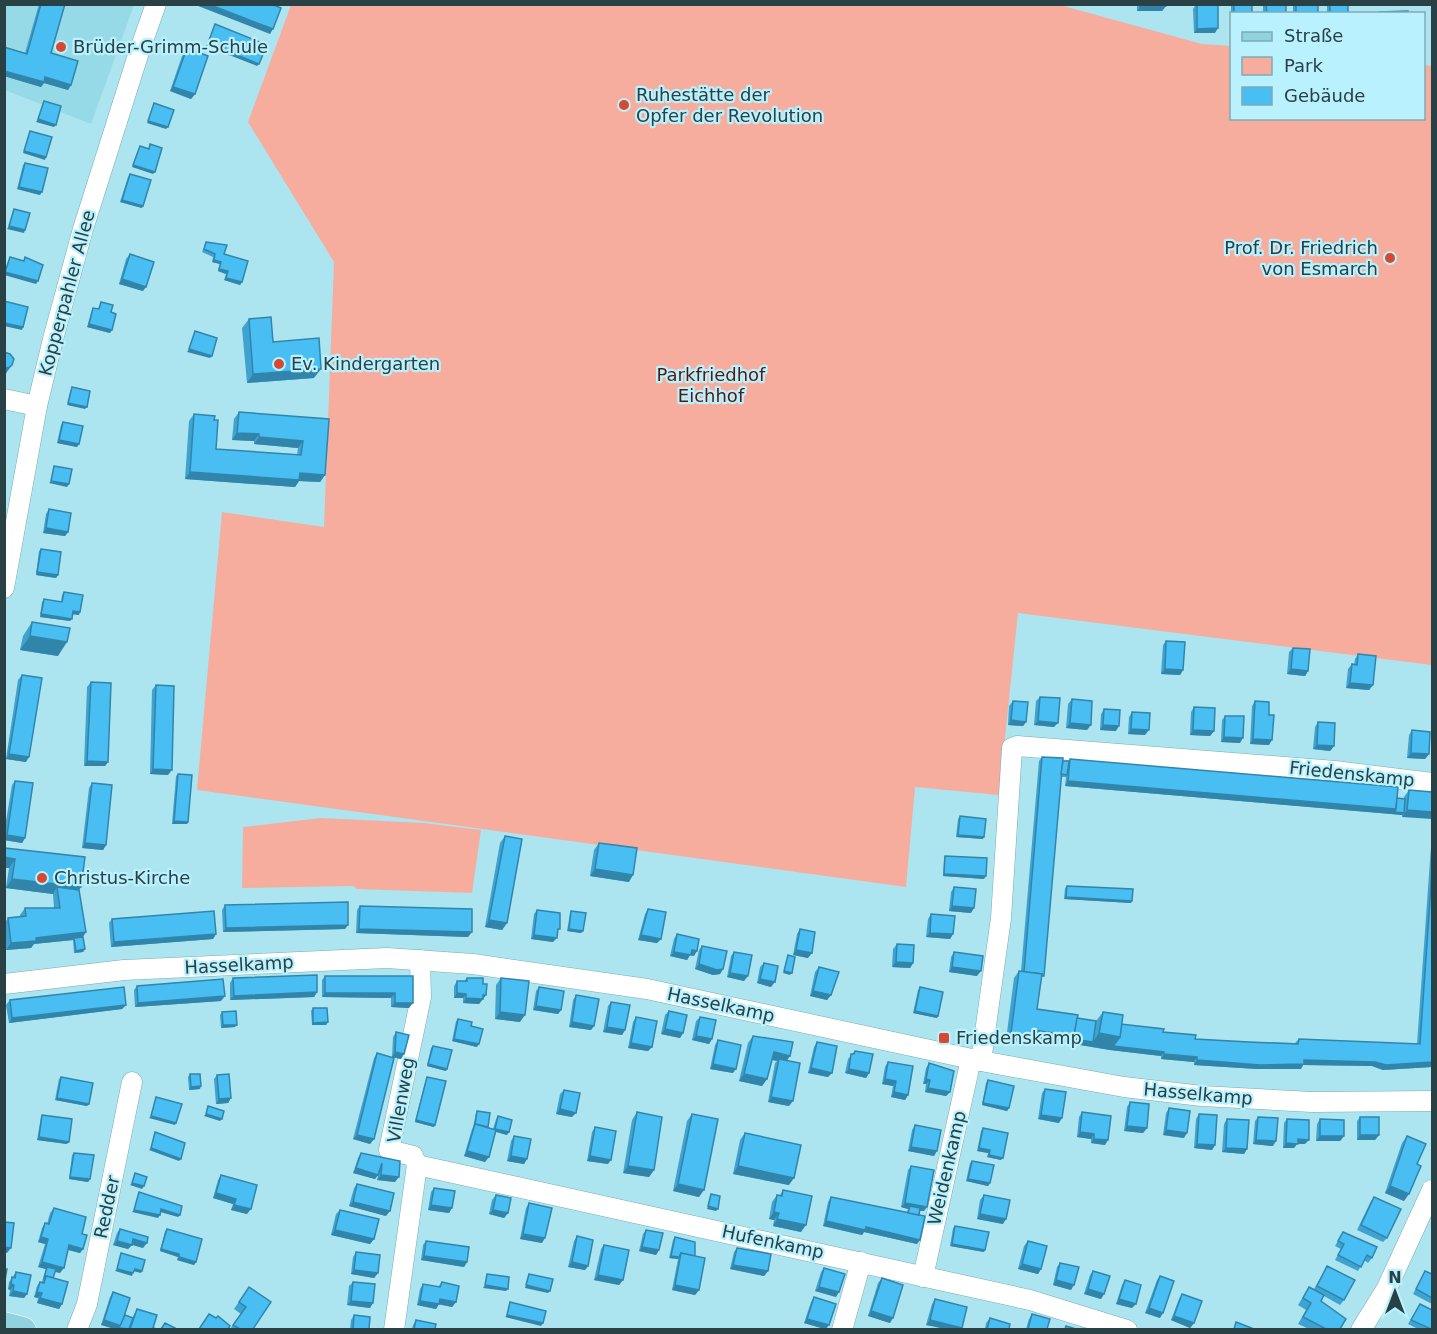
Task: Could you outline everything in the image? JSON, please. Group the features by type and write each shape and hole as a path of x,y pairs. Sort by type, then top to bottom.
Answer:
{"main road":[{"path":"4,1325 23,1329"}],"street":[{"name":"Kopperpahler Allee","path":"4,588 37,406 83,229 156,4"},
{"path":"4,399 37,406"},
{"name":"Friedenskamp","path":"976,1060 1001,918 1012,748 1017,746 1335,771 1432,783"},
{"name":"Hasselkamp","path":"4,984 124,970 387,958 420,960 505,967 647,989 976,1060 1124,1087 1312,1102 1432,1101"},
{"name":"Villenweg","path":"394,1329 417,1165 413,1155 389,1149 421,997 420,960"},
{"name":"Weidenkamp","path":"923,1277 976,1060"},
{"name":"Redder","path":"77,1329 89,1293 132,1082"},
{"name":"Hufenkamp","path":"417,1165 1030,1300 1127,1329"},
{"path":"1361,1329 1387,1288 1432,1190"},
{"path":"842,1329 861,1262"}],"shaded area":[{"name":"Brüder-Grimm-Schule","path":"4,5 134,5 91,124 5,90"}],"green space":[{"name":"Parkfriedhof Eichhof","path":"291,5 1060,5 1202,44 1230,46 1230,120 1425,120 1425,65 1432,66 1432,665 1018,613 999,795 915,787 906,887 197,790 222,512 324,527 334,262 248,122"},
{"path":"321,818 424,823 481,830 472,893 357,889 353,886 242,888 243,827"}],"building":[{"path":"41,4 65,4 51,53 78,61 71,85 45,77 44,82 4,71 4,47 27,54"},
{"path":"208,4 271,4 281,8 273,29"},
{"path":"1140,4 1166,4 1166,6 1140,7"},
{"path":"1197,4 1218,4 1218,28 1197,29"},
{"path":"1234,4 1252,4 1252,12 1234,12"},
{"path":"1266,4 1286,4 1286,12 1267,12"},
{"path":"1296,4 1318,4 1318,12 1296,12"},
{"path":"1330,4 1348,4 1348,12 1330,12"},
{"path":"215,24 267,45 259,64 208,43"},
{"path":"187,48 208,56 195,94 173,87"},
{"path":"44,101 61,106 56,125 38,119"},
{"path":"154,103 174,110 168,127 148,121"},
{"path":"30,131 52,137 46,157 24,151"},
{"path":"150,144 162,148 155,172 133,165 140,146 149,149"},
{"path":"25,163 48,168 42,192 19,187"},
{"path":"130,174 151,180 143,206 122,200"},
{"path":"14,209 30,213 25,230 9,226"},
{"path":"206,242 227,245 224,254 248,261 242,282 226,278 228,271 219,269 221,262 214,260 215,254 204,249"},
{"path":"130,254 154,262 146,287 122,279"},
{"path":"10,257 24,261 25,257 43,265 38,281 5,272"},
{"path":"4,301 28,307 23,327 4,323"},
{"path":"101,302 113,305 111,312 116,314 112,330 89,324 93,308 99,309"},
{"name":"Ev. Kindergarten","path":"271,317 273,342 319,338 321,369 253,374 249,319"},
{"path":"195,331 217,338 212,356 189,349"},
{"path":"4,352 10,354 14,359 8,368 4,367"},
{"path":"72,387 90,391 87,407 68,403"},
{"path":"239,412 329,419 325,475 300,473 299,480 190,472 194,414 215,416 214,420 218,420 216,449 301,455 303,441 237,433"},
{"path":"63,422 83,426 79,444 59,440"},
{"path":"54,466 72,469 69,484 51,481"},
{"path":"49,509 71,513 68,532 46,528"},
{"path":"41,549 61,552 58,575 37,572"},
{"path":"64,592 83,595 80,612 73,611 72,619 41,614 44,599 62,602"},
{"path":"32,622 70,628 67,642 30,636"},
{"path":"1166,641 1185,642 1183,670 1165,669"},
{"path":"1293,648 1310,649 1308,671 1291,669"},
{"path":"1358,654 1376,656 1373,685 1350,683 1352,664 1357,665"},
{"path":"22,675 42,678 29,757 9,754"},
{"path":"91,682 111,683 108,762 87,761"},
{"path":"156,685 174,686 172,770 153,769"},
{"path":"1040,697 1060,698 1058,723 1038,721"},
{"path":"1072,699 1092,701 1091,725 1070,723"},
{"path":"1013,701 1028,702 1026,722 1011,720"},
{"path":"1255,701 1269,702 1269,715 1274,715 1272,740 1253,739"},
{"path":"1194,707 1215,708 1214,731 1193,730"},
{"path":"1104,709 1120,710 1119,726 1103,725"},
{"path":"1132,712 1150,713 1149,730 1131,729"},
{"path":"1225,716 1244,716 1243,738 1224,737"},
{"path":"1318,722 1335,723 1334,746 1317,745"},
{"path":"1412,730 1430,732 1429,754 1411,753"},
{"path":"1042,757 1063,758 1044,976 1024,972"},
{"path":"1070,759 1398,787 1396,809 1068,781"},
{"path":"1063,761 1069,761 1067,775 1061,774"},
{"path":"178,774 192,775 188,822 174,821"},
{"path":"15,781 33,783 25,838 7,835"},
{"path":"92,783 112,785 106,845 85,843"},
{"path":"1409,790 1432,792 1432,812 1407,810"},
{"path":"1397,798 1405,799 1404,813 1395,812"},
{"path":"960,816 986,819 984,837 958,835"},
{"path":"505,836 522,839 507,923 489,920"},
{"path":"599,843 637,848 633,875 595,869"},
{"name":"Christus-Kirche","path":"5,848 85,857 81,887 12,879 15,859 4,857"},
{"path":"945,856 987,858 986,876 944,874"},
{"path":"1432,871 1432,1062 1386,1065 1375,1062 1304,1060 1304,1064 1260,1065 1197,1060 1197,1057 1113,1046 1120,1037 1121,1024 1164,1029 1163,1032 1196,1035 1195,1039 1298,1044 1299,1039 1420,1044"},
{"path":"1067,886 1133,889 1132,901 1066,897"},
{"path":"57,887 79,890 86,932 11,943 8,918 26,916 25,908 60,908"},
{"path":"954,887 976,889 974,908 952,906"},
{"path":"348,902 348,925 226,928 225,905"},
{"path":"360,906 472,909 472,932 359,929"},
{"path":"648,909 666,912 661,939 641,935"},
{"path":"537,910 560,913 560,929 558,929 557,938 534,935"},
{"path":"214,911 216,934 114,942 112,919"},
{"path":"571,911 586,913 583,931 569,929"},
{"path":"931,914 955,916 953,934 930,933"},
{"path":"800,929 815,932 812,953 796,950"},
{"path":"677,934 699,939 697,951 692,950 691,955 674,952"},
{"path":"83,937 85,949 76,951 74,938"},
{"path":"897,944 914,945 913,963 896,962"},
{"path":"702,946 727,951 723,969 717,970 699,964"},
{"path":"734,952 752,955 748,976 730,973"},
{"path":"954,952 983,956 981,971 952,967"},
{"path":"788,955 795,957 792,973 784,971"},
{"path":"764,963 778,966 775,982 760,979"},
{"path":"819,967 839,972 831,995 813,991"},
{"path":"1019,971 1042,974 1037,1009 1078,1015 1074,1036 1034,1030 1034,1036 1011,1033"},
{"path":"317,975 317,992 234,996 233,978"},
{"path":"325,976 413,976 413,1003 395,1003 395,993 325,993"},
{"path":"467,978 483,978 483,984 487,984 486,995 483,995 483,999 466,998 466,994 457,993 457,981 467,981"},
{"path":"501,978 529,981 525,1015 500,1012"},
{"path":"223,979 225,996 138,1003 137,986"},
{"path":"124,987 126,1005 12,1018 10,1000"},
{"path":"539,987 564,991 561,1010 536,1006"},
{"path":"920,987 943,992 938,1016 915,1011"},
{"path":"576,995 599,999 594,1026 572,1022"},
{"path":"611,1002 630,1005 625,1030 607,1027"},
{"path":"313,1008 327,1008 328,1022 313,1023"},
{"path":"236,1011 237,1025 223,1025 222,1012"},
{"path":"669,1011 687,1015 683,1033 665,1029"},
{"path":"1103,1012 1123,1015 1120,1037 1099,1033"},
{"path":"636,1017 657,1021 652,1047 631,1043"},
{"path":"700,1017 716,1020 712,1039 696,1036"},
{"path":"1077,1018 1096,1021 1093,1042 1073,1039"},
{"path":"458,1019 472,1022 471,1026 483,1029 479,1044 454,1039"},
{"path":"396,1032 409,1035 404,1054 395,1052"},
{"path":"753,1036 793,1042 790,1056 774,1052 767,1079 744,1074"},
{"path":"718,1040 741,1045 736,1069 713,1064"},
{"path":"817,1042 837,1046 832,1073 811,1068"},
{"path":"433,1046 452,1050 447,1069 428,1064"},
{"path":"855,1051 873,1054 869,1073 849,1069 851,1054"},
{"path":"377,1053 394,1058 374,1139 357,1135"},
{"path":"779,1059 800,1063 793,1101 771,1097"},
{"path":"888,1062 913,1066 908,1095 894,1092 896,1081 885,1079"},
{"path":"929,1063 954,1071 950,1092 928,1088 930,1080 926,1079"},
{"path":"190,1074 200,1074 201,1086 191,1087"},
{"path":"229,1074 231,1098 219,1099 217,1075"},
{"path":"61,1077 93,1083 89,1104 57,1098"},
{"path":"427,1077 446,1081 435,1125 416,1120"},
{"path":"988,1080 1014,1086 1009,1108 983,1103"},
{"path":"1045,1089 1066,1092 1062,1118 1041,1115"},
{"path":"564,1090 580,1093 576,1113 560,1109"},
{"path":"156,1097 182,1104 176,1123 151,1116"},
{"path":"1130,1102 1149,1104 1147,1128 1127,1126"},
{"path":"208,1106 224,1111 222,1119 206,1114"},
{"path":"1169,1108 1190,1111 1187,1133 1166,1130"},
{"path":"477,1111 490,1113 488,1127 475,1124"},
{"path":"637,1112 662,1117 654,1170 628,1166"},
{"path":"1082,1112 1111,1116 1108,1140 1094,1139 1094,1134 1080,1132"},
{"path":"692,1114 718,1119 704,1190 678,1184"},
{"path":"1199,1114 1217,1115 1215,1145 1197,1144"},
{"path":"42,1115 72,1119 69,1142 39,1137"},
{"path":"498,1116 512,1120 509,1132 495,1129"},
{"path":"1258,1117 1278,1118 1276,1141 1256,1140"},
{"path":"1360,1117 1379,1117 1379,1135 1360,1135"},
{"path":"1227,1119 1249,1120 1247,1149 1226,1148"},
{"path":"1287,1119 1309,1120 1309,1140 1298,1139 1298,1144 1286,1143"},
{"path":"1320,1119 1344,1120 1344,1136 1320,1136"},
{"path":"475,1124 496,1130 489,1157 467,1151"},
{"path":"915,1125 941,1130 937,1151 911,1147"},
{"path":"595,1127 616,1131 611,1160 590,1156"},
{"path":"983,1128 1008,1133 1003,1158 989,1155 990,1150 979,1148"},
{"path":"155,1132 185,1143 181,1159 151,1148"},
{"path":"745,1133 801,1145 794,1178 738,1166"},
{"path":"514,1136 531,1139 527,1159 511,1156"},
{"path":"1407,1136 1426,1144 1417,1164 1421,1166 1409,1194 1390,1186"},
{"path":"74,1153 94,1155 90,1179 70,1177"},
{"path":"361,1153 400,1161 399,1177 381,1175 382,1163 378,1175 356,1168"},
{"path":"972,1161 994,1165 990,1183 968,1179"},
{"path":"911,1166 934,1170 927,1207 905,1203"},
{"path":"135,1173 147,1177 144,1186 132,1183"},
{"path":"221,1175 257,1185 251,1209 234,1205 236,1199 216,1193"},
{"path":"357,1184 394,1193 390,1211 353,1202"},
{"path":"434,1188 455,1191 452,1208 431,1205"},
{"path":"783,1190 812,1196 806,1225 777,1219 779,1213 774,1212 777,1195 782,1196"},
{"path":"139,1192 182,1206 180,1215 161,1209 160,1215 134,1210"},
{"path":"711,1194 720,1196 718,1209 708,1206"},
{"path":"496,1195 511,1198 508,1213 493,1210"},
{"path":"984,1195 1010,1200 1006,1219 980,1214"},
{"path":"831,1197 925,1216 920,1240 866,1227 865,1230 826,1221"},
{"path":"1374,1197 1401,1209 1387,1238 1361,1225"},
{"path":"529,1203 552,1208 545,1238 523,1234"},
{"path":"910,1206 920,1208 919,1215 908,1213"},
{"path":"54,1208 86,1217 82,1234 87,1235 83,1249 69,1245 64,1268 42,1262 48,1239 41,1237 45,1223 49,1224"},
{"path":"340,1210 379,1219 374,1239 335,1230"},
{"path":"4,1222 14,1223 11,1248 4,1247"},
{"path":"955,1226 989,1232 985,1250 952,1244"},
{"path":"120,1229 148,1237 147,1243 133,1239 132,1245 117,1241"},
{"path":"167,1229 202,1239 196,1262 161,1249"},
{"path":"646,1230 663,1233 659,1250 642,1247"},
{"path":"1343,1232 1377,1247 1372,1258 1367,1255 1361,1267 1338,1255 1344,1244 1338,1241"},
{"path":"577,1236 593,1240 588,1266 572,1262"},
{"path":"675,1237 695,1242 695,1256 681,1253 679,1257 671,1256"},
{"path":"426,1241 469,1247 467,1262 424,1256"},
{"path":"1028,1241 1047,1246 1041,1269 1022,1264"},
{"path":"604,1245 629,1250 623,1280 598,1275"},
{"path":"737,1248 771,1254 768,1271 733,1265"},
{"path":"356,1252 380,1255 378,1273 354,1270"},
{"path":"121,1253 145,1260 142,1271 135,1269 133,1273 117,1269"},
{"path":"681,1253 705,1258 699,1290 675,1285"},
{"path":"1060,1263 1079,1267 1074,1285 1056,1280"},
{"path":"1327,1266 1355,1280 1344,1300 1317,1286"},
{"path":"47,1267 56,1269 53,1278 46,1276 44,1278"},
{"path":"824,1268 845,1274 839,1292 819,1287"},
{"path":"4,1269 7,1269 4,1286"},
{"path":"1093,1271 1110,1276 1104,1294 1088,1289"},
{"path":"1425,1271 1432,1274 1432,1298 1416,1289"},
{"path":"16,1272 31,1275 27,1294 13,1291 12,1277 15,1278"},
{"path":"487,1274 509,1277 508,1289 485,1285"},
{"path":"529,1274 553,1279 550,1291 526,1285"},
{"path":"46,1276 68,1282 62,1304 40,1298 42,1293 37,1292 40,1282 44,1283"},
{"path":"1160,1276 1174,1281 1163,1313 1149,1308"},
{"path":"882,1278 903,1285 893,1318 871,1311"},
{"path":"1125,1280 1141,1285 1136,1304 1119,1299"},
{"path":"353,1282 375,1284 373,1303 351,1301"},
{"path":"442,1282 459,1286 456,1302 440,1299 439,1304 420,1301 423,1284 440,1287"},
{"path":"249,1287 271,1302 253,1329 240,1329 233,1325 246,1307 239,1302"},
{"path":"1309,1287 1324,1295 1321,1301 1346,1319 1340,1329 1326,1329 1303,1317 1311,1303 1303,1298"},
{"path":"113,1292 130,1298 121,1326 104,1320"},
{"path":"1182,1294 1202,1301 1194,1323 1174,1316"},
{"path":"814,1297 836,1304 829,1325 807,1319"},
{"path":"935,1299 967,1307 962,1328 930,1320"},
{"path":"510,1302 546,1311 543,1323 507,1315"},
{"path":"1420,1304 1432,1310 1432,1329 1411,1320"},
{"path":"137,1309 157,1315 153,1328 157,1329 130,1329"},
{"path":"209,1314 216,1318 218,1316 230,1326 228,1329 199,1329"},
{"path":"1032,1314 1050,1319 1047,1329 1028,1329"},
{"path":"125,1315 133,1318 129,1329 119,1328"},
{"path":"354,1315 370,1317 369,1329 353,1329"},
{"path":"990,1318 1010,1324 1009,1329 987,1329"},
{"path":"416,1320 436,1324 435,1329 414,1329"},
{"path":"1236,1322 1254,1329 1234,1329"},
{"path":"165,1323 175,1328 161,1329"}],"place":[{"name":"Brüder-Grimm-Schule","path":"61,47"},
{"name":"Ruhestätte der Opfer der Revolution","path":"624,105"},
{"name":"Prof. Dr. Friedrich von Esmarch","path":"1390,258"},
{"name":"Ev. Kindergarten","path":"279,364"},
{"name":"Christus-Kirche","path":"42,878"},
{"name":"Friedenskamp","path":"944,1038"}]}
